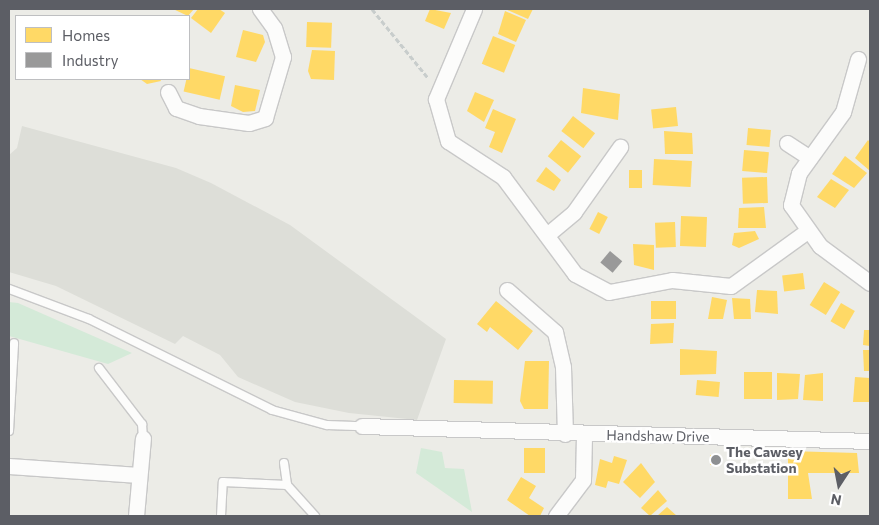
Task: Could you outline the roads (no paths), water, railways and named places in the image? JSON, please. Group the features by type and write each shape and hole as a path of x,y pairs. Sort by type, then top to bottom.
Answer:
{"street":[{"path":"168,92 176,108 198,116 249,123 266,118 283,57 274,28 260,9"},
{"path":"474,9 438,90 436,99 448,141 503,177 548,234 575,274 609,292 625,292 672,280 730,286 806,232"},
{"path":"858,58 843,112 799,173 791,204 806,232 870,283"},
{"path":"787,143 810,158"},
{"path":"548,234 574,212 620,147"},
{"path":"508,290 555,332 563,367 565,434"},
{"name":"Handshaw Drive","path":"362,426 584,435 870,441"},
{"path":"556,516 583,480 584,435"},
{"path":"136,516 143,438"},
{"path":"9,466 139,475"}],"lane":[{"path":"9,288 89,319 272,410 328,425 362,426"},
{"path":"9,431 14,343"},
{"path":"99,368 142,424 143,438"},
{"path":"284,463 287,485 315,516"},
{"path":"221,516 223,482 287,485"}],"place":[{"name":"The Cawsey Substation","path":"716,460"}]}
